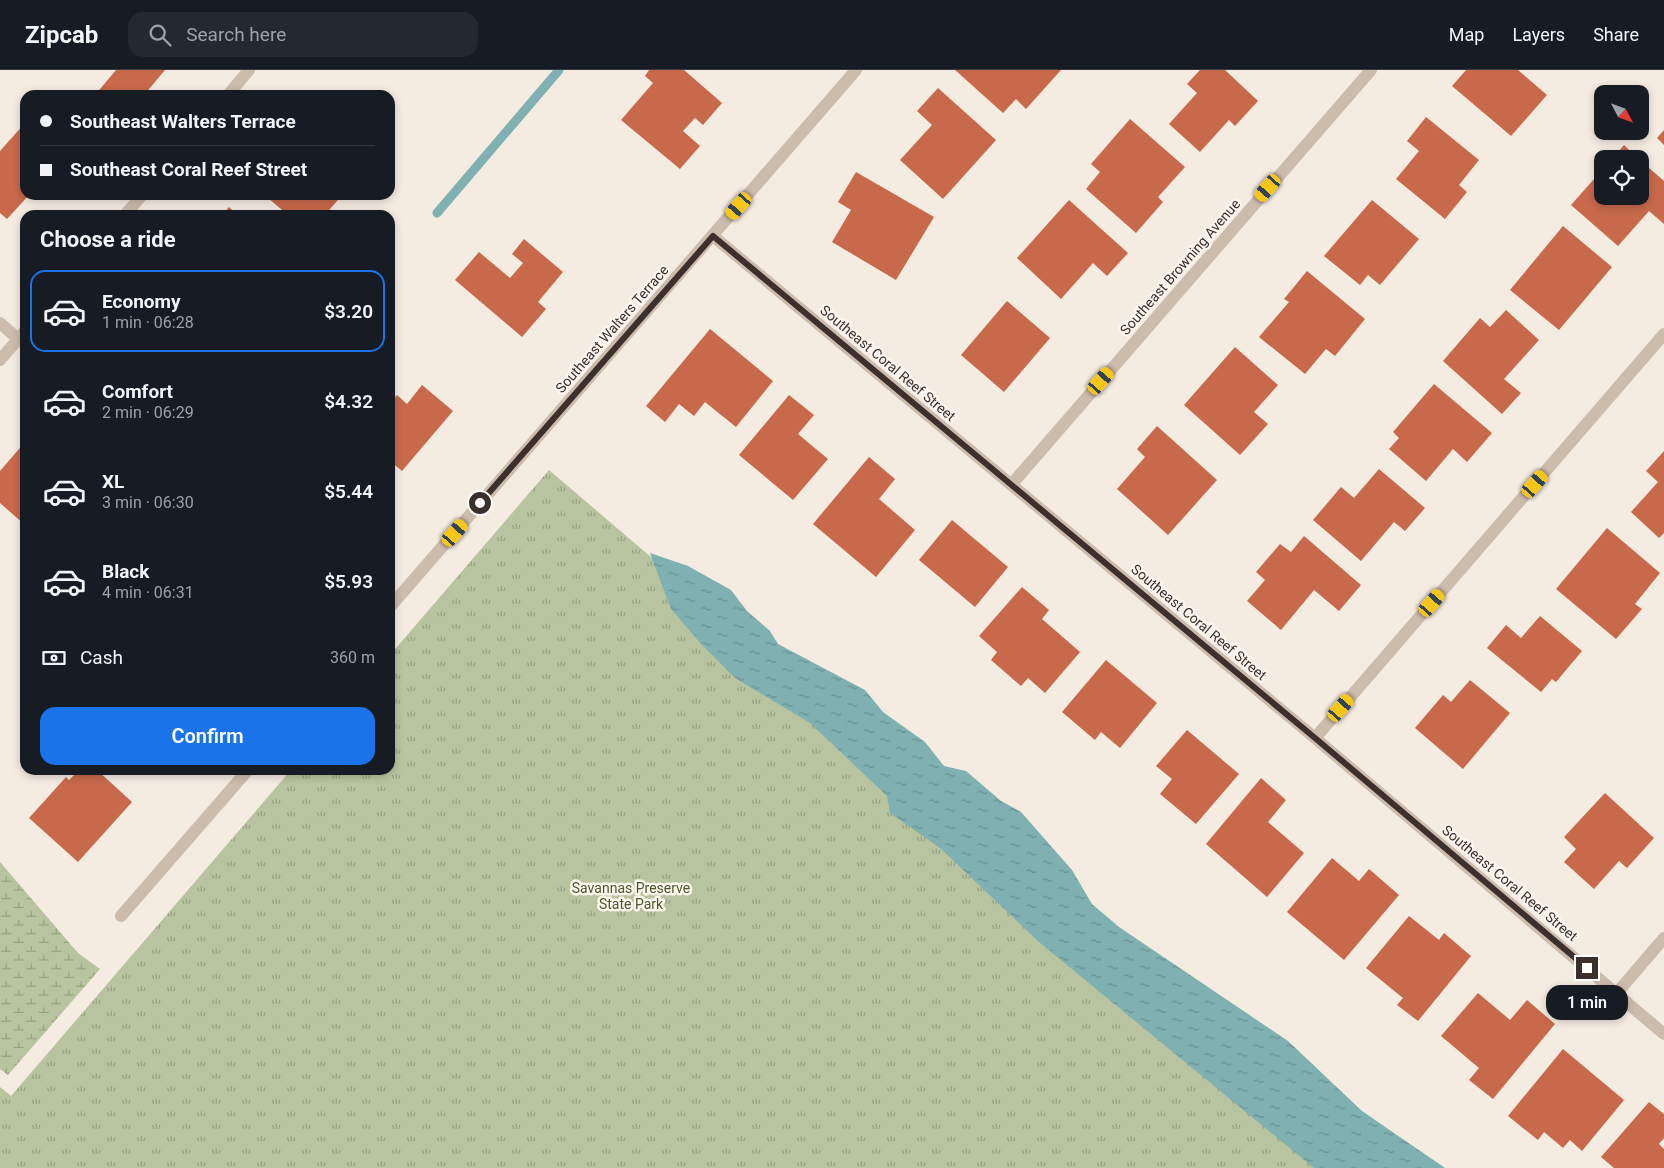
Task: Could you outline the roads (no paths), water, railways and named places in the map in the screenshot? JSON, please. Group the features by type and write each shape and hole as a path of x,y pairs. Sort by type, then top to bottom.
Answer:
{"street":[{"path":"232,90 250,70"},
{"name":"Southeast Walters Terrace","path":"395,601 856,70"},
{"name":"Southeast Browning Avenue","path":"1011,485 1371,70"},
{"path":"129,210 138,200"},
{"name":"Southeast Coral Reef Street","path":"713,236 1315,738 1664,1034"},
{"path":"0,323 20,334"},
{"path":"1315,738 1664,334"},
{"path":"0,360 20,337"},
{"path":"121,916 244,775"},
{"path":"1617,993 1664,938"}],"water":[{"path":"650,553 688,566 731,590 747,611 770,631 778,644 865,690 883,712 925,742 944,766 966,771 1001,801 1021,812 1072,870 1092,904 1119,927 1288,1041 1362,1111 1445,1168 1314,1168 1039,942 940,848 890,813 887,796 810,723 735,678 701,644 671,609"}],"waterway":[{"path":"437,213 559,70"}],"park label":[{"name":"Savannas Preserve State Park","path":"631,896"}]}
